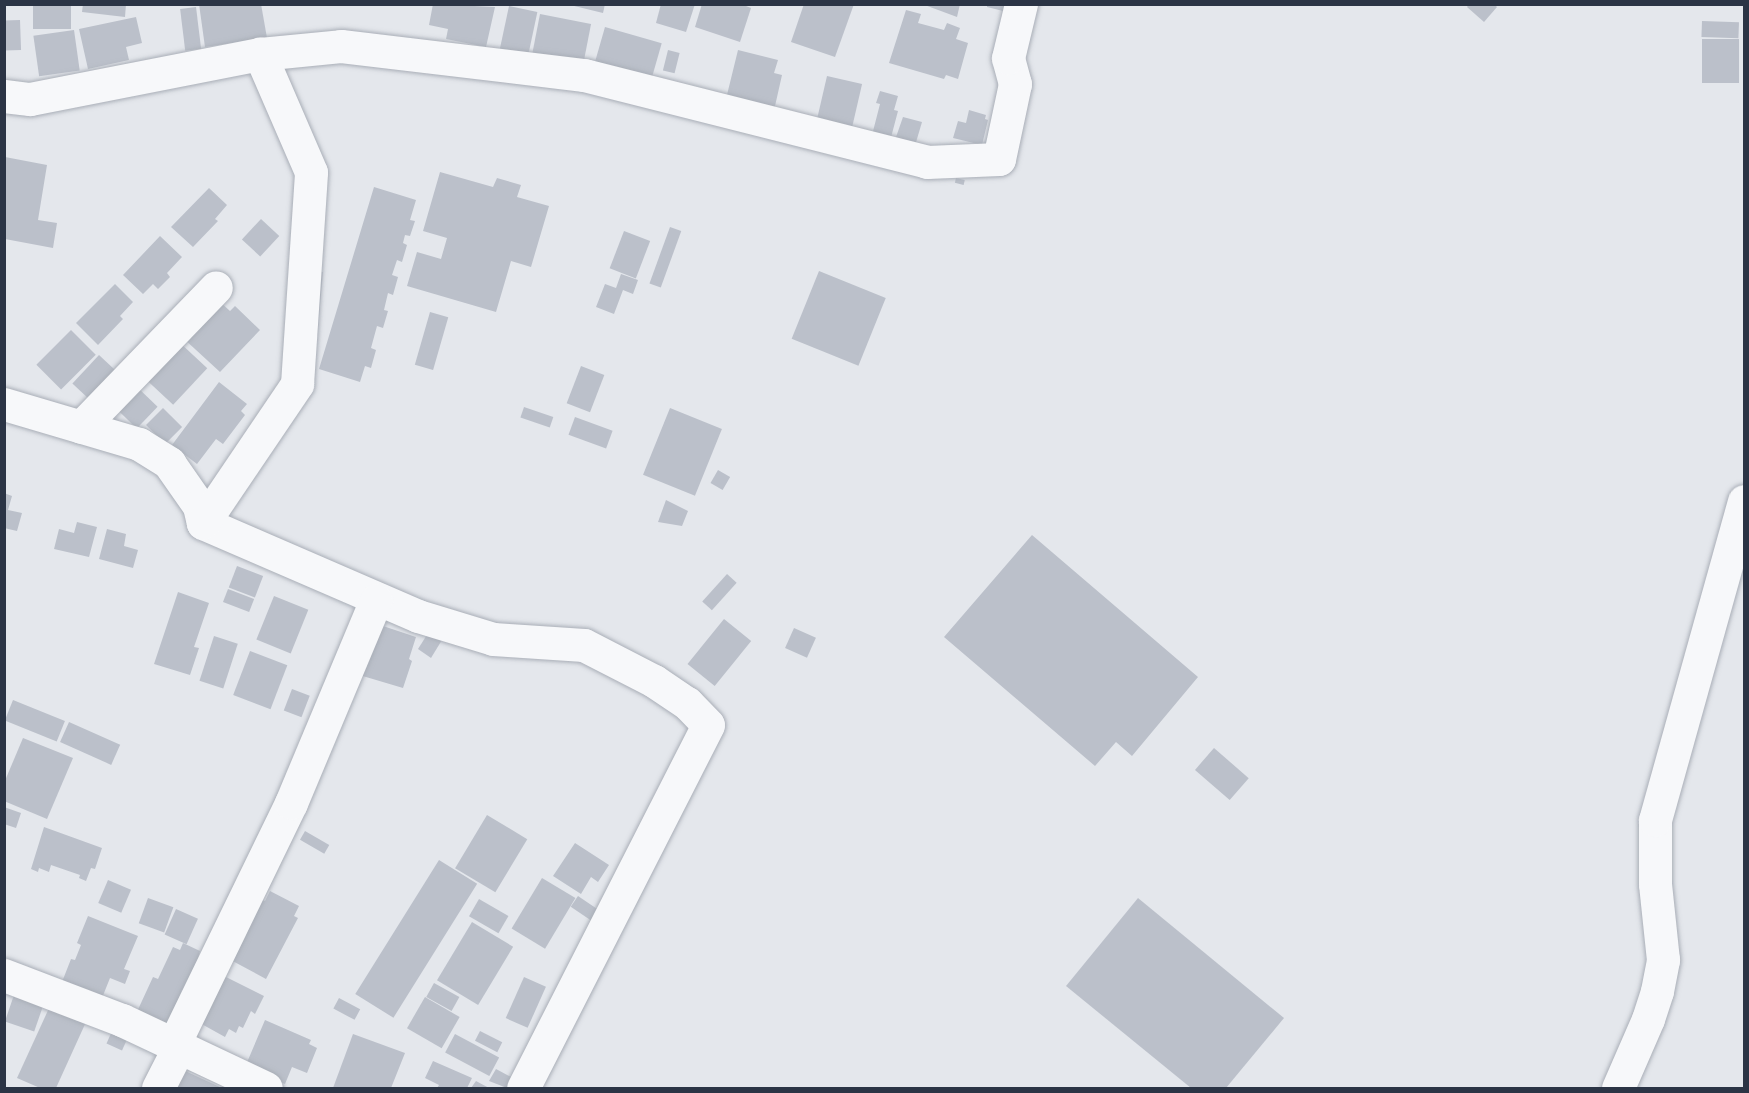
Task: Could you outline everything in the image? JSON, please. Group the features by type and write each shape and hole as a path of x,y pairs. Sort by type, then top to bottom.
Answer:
{"street":[{"path":"4,96 30,99 260,54 341,46 584,75 927,162 999,159 1015,84 1008,58 1021,4"},
{"path":"203,523 297,384 311,172 260,54"},
{"path":"81,427 216,287"},
{"path":"4,404 139,444 169,463 199,506 203,523"},
{"path":"1618,1089 1651,1010 1663,960 1655,884 1655,820 1744,501"},
{"path":"203,523 376,600 493,639 584,645 654,681 687,703 708,724 523,1089"},
{"path":"158,1089 175,1048 291,803 376,600"},
{"path":"4,975 122,1020 175,1048 266,1089"}],"building":[{"path":"33,4 71,4 71,29 33,29"},
{"path":"83,4 126,4 125,17 82,12"},
{"path":"199,4 261,4 267,38 205,47"},
{"path":"433,4 495,7 486,47 446,39 448,29 429,25"},
{"path":"566,4 605,4 603,13"},
{"path":"661,4 695,4 686,32 656,23"},
{"path":"702,4 741,4 751,8 740,42 695,27"},
{"path":"804,4 854,4 835,57 791,42"},
{"path":"922,4 960,4 957,17"},
{"path":"987,4 1005,4 1003,11 987,7"},
{"path":"1469,4 1494,4 1497,7 1484,22 1467,7"},
{"path":"509,6 537,12 528,57 499,51"},
{"path":"196,7 201,49 185,51 180,9"},
{"path":"906,10 921,14 918,23 944,30 947,23 960,28 956,39 968,43 958,79 946,75 944,79 889,63"},
{"path":"540,14 591,24 583,63 532,53"},
{"path":"136,17 142,43 126,47 129,60 88,69 79,29"},
{"path":"20,20 21,50 5,51 4,21"},
{"path":"1702,21 1739,22 1738,38 1701,37"},
{"path":"605,27 662,43 650,83 594,66"},
{"path":"74,30 80,71 39,76 33,36"},
{"path":"1702,39 1739,39 1739,83 1702,83"},
{"path":"668,50 680,53 675,73 663,70"},
{"path":"738,50 778,60 774,73 782,75 773,115 725,103"},
{"path":"827,76 862,84 851,132 816,124"},
{"path":"880,91 898,96 894,110 898,111 889,145 871,139 880,104 876,103"},
{"path":"969,110 986,115 985,119 988,120 982,145 953,138 958,121 966,123"},
{"path":"903,117 922,122 914,149 895,140"},
{"path":"5,157 47,165 38,220 57,223 53,248 5,239"},
{"path":"440,172 493,187 497,178 521,185 517,197 549,206 531,267 511,261 496,312 407,286 417,252 441,259 447,238 423,231"},
{"path":"956,178 965,180 964,185 955,183"},
{"path":"374,187 416,200 410,220 415,221 410,236 405,235 403,243 407,245 402,262 397,260 392,275 398,277 393,295 388,293 384,310 388,311 383,328 377,326 371,348 376,350 371,368 365,366 360,382 319,369"},
{"path":"209,188 227,205 215,219 218,221 193,247 171,227"},
{"path":"261,219 279,236 260,257 242,239"},
{"path":"670,227 681,231 661,287 649,283"},
{"path":"624,231 650,241 636,278 610,268"},
{"path":"160,236 182,257 167,273 170,277 158,289 153,284 143,294 123,275"},
{"path":"311,271 323,272 317,336 305,335"},
{"path":"819,271 886,298 858,366 792,339"},
{"path":"621,274 638,280 633,294 623,290 614,314 596,307 605,284 616,288"},
{"path":"115,284 133,302 120,316 123,319 98,345 76,323"},
{"path":"219,301 230,311 235,306 260,330 220,372 183,338"},
{"path":"430,312 448,317 433,370 415,365"},
{"path":"71,330 96,355 61,389 36,365"},
{"path":"178,341 207,368 173,405 144,378"},
{"path":"99,355 116,371 89,399 72,384"},
{"path":"581,366 604,375 590,412 567,403"},
{"path":"219,382 247,404 241,411 245,415 223,444 216,439 197,464 172,445"},
{"path":"136,386 158,407 137,428 115,408"},
{"path":"524,407 553,417 550,427 520,417"},
{"path":"163,408 182,427 165,444 146,425"},
{"path":"670,408 722,429 695,496 643,475"},
{"path":"575,417 613,431 606,449 569,435"},
{"path":"718,470 730,477 723,490 710,483"},
{"path":"4,493 12,496 8,510 22,513 17,531 4,528"},
{"path":"666,500 688,511 682,526 658,522"},
{"path":"77,522 97,527 89,557 54,549 59,529 74,533"},
{"path":"107,529 126,534 124,546 138,550 133,568 99,559"},
{"path":"1032,535 1198,677 1132,756 1116,742 1095,766 944,637"},
{"path":"237,566 263,576 255,598 229,587"},
{"path":"727,574 737,583 712,610 702,601"},
{"path":"228,589 254,599 249,612 223,602"},
{"path":"178,592 209,603 194,647 199,648 190,675 154,664"},
{"path":"274,596 308,610 291,653 256,640"},
{"path":"724,619 751,641 715,686 687,664"},
{"path":"380,625 416,637 409,659 412,661 403,688 356,674"},
{"path":"794,628 816,638 807,658 785,648"},
{"path":"430,630 445,635 431,658 418,649"},
{"path":"214,636 238,644 223,688 199,681"},
{"path":"250,651 287,665 270,709 233,695"},
{"path":"292,689 310,696 301,717 284,710"},
{"path":"13,700 65,721 57,741 5,720"},
{"path":"69,722 120,745 111,765 60,742"},
{"path":"23,738 73,758 47,819 4,801 4,783"},
{"path":"1214,748 1249,778 1230,800 1195,770"},
{"path":"4,807 21,813 16,828 4,824"},
{"path":"487,815 527,839 495,892 455,868"},
{"path":"44,827 102,848 95,869 91,868 86,881 79,878 80,875 51,865 49,872 39,868 38,872 31,869"},
{"path":"305,831 329,845 324,854 300,840"},
{"path":"575,843 609,865 598,882 591,877 581,894 553,876"},
{"path":"439,860 477,884 393,1018 355,994"},
{"path":"542,878 575,898 545,949 512,929"},
{"path":"108,880 131,890 121,913 98,903"},
{"path":"270,891 299,906 294,916 298,918 266,979 227,958 258,898 265,901"},
{"path":"578,896 599,910 591,921 571,907"},
{"path":"148,898 173,907 164,933 139,923"},
{"path":"1138,898 1284,1018 1226,1088 1191,1088 1066,986"},
{"path":"479,899 508,916 498,933 469,916"},
{"path":"176,909 198,919 187,944 165,935"},
{"path":"88,916 138,936 124,969 130,971 125,984 110,978 102,998 62,982 71,959 75,960 81,945 77,943"},
{"path":"472,922 513,947 478,1005 437,980"},
{"path":"183,943 200,951 189,994 182,990 166,1031 135,1016 153,977 158,979 173,947 180,950"},
{"path":"222,975 264,996 255,1014 251,1011 243,1028 239,1026 236,1033 229,1029 225,1037 198,1022"},
{"path":"524,977 546,987 528,1028 506,1018"},
{"path":"434,983 459,997 452,1011 426,997"},
{"path":"14,995 43,1005 34,1032 5,1021"},
{"path":"425,997 460,1017 442,1048 407,1028"},
{"path":"339,998 360,1009 355,1020 333,1009"},
{"path":"50,1006 86,1022 56,1088 40,1088 17,1078"},
{"path":"265,1020 311,1040 309,1044 317,1048 307,1073 292,1067 285,1084 245,1067"},
{"path":"113,1029 129,1036 122,1051 106,1044"},
{"path":"480,1031 502,1042 497,1052 475,1041"},
{"path":"353,1034 405,1053 391,1088 333,1088"},
{"path":"455,1034 499,1057 489,1076 445,1053"},
{"path":"433,1061 472,1078 467,1088 437,1088 439,1085 425,1078"},
{"path":"496,1069 513,1078 507,1088 489,1081"},
{"path":"183,1070 222,1088 174,1088"},
{"path":"476,1081 489,1088 471,1088"}]}
